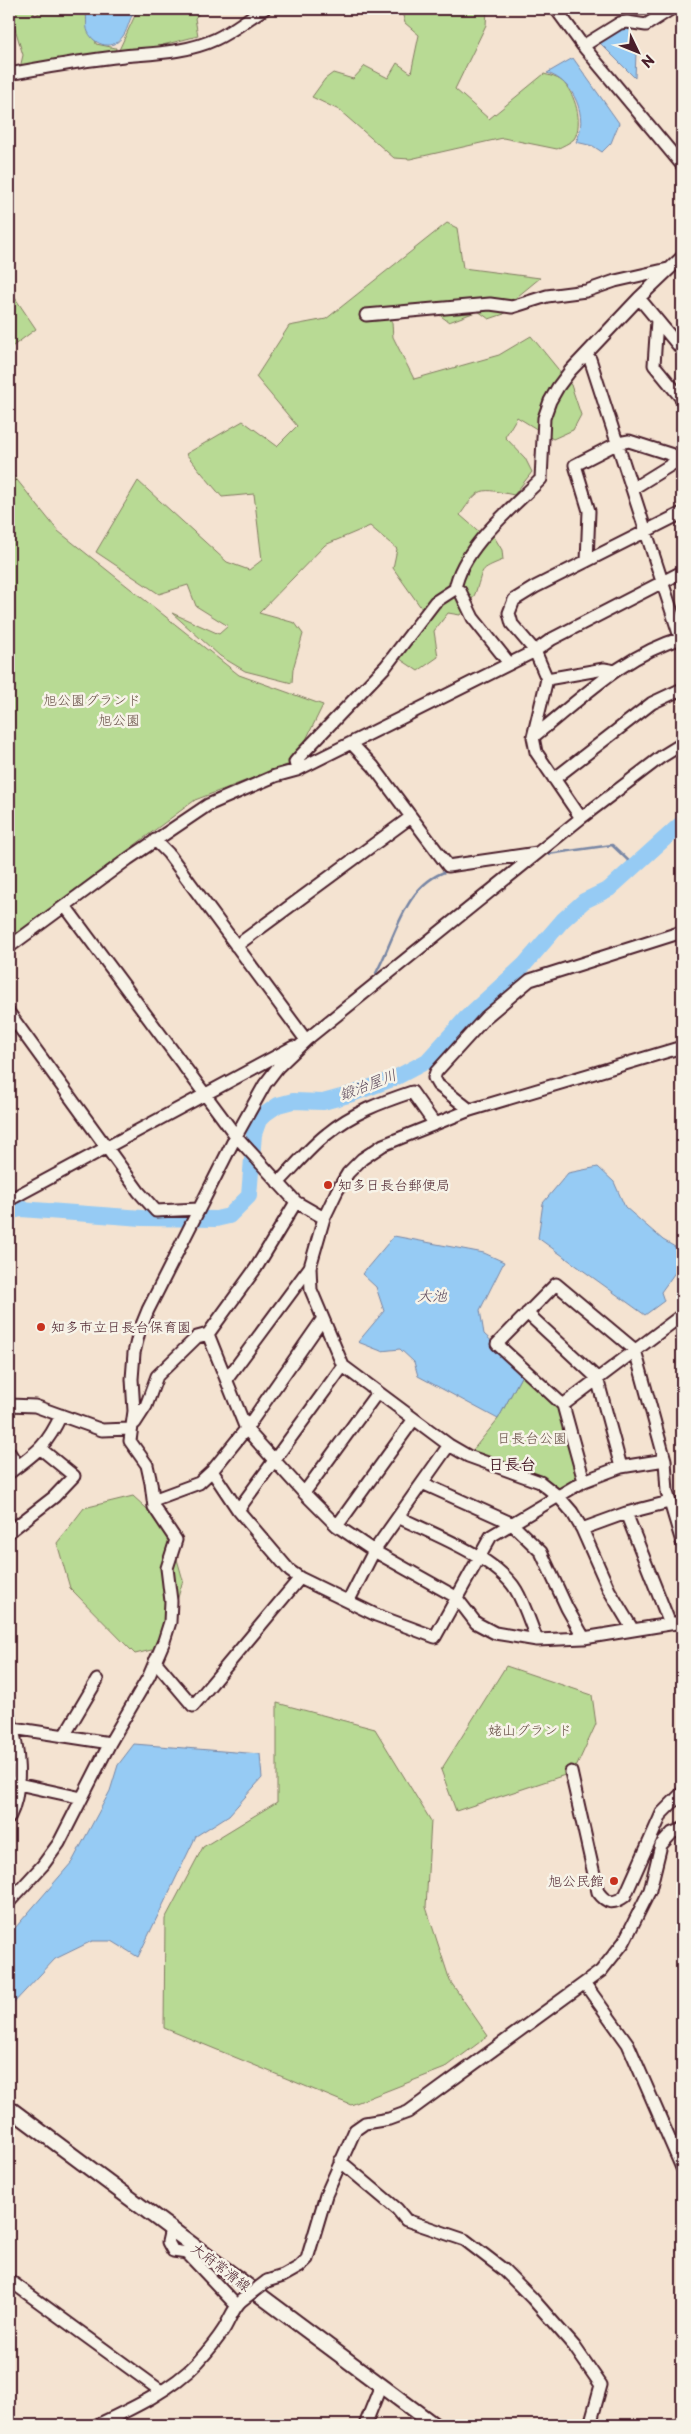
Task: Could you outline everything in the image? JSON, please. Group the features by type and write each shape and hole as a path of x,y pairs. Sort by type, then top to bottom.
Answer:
{"main road":[{"name":"大府常滑線","path":"9,2108 434,2425"}],"street":[{"path":"9,74 100,59 147,55 197,45 215,40 264,9"},
{"path":"556,9 638,114 682,165"},
{"path":"585,47 620,23 627,22 646,25 671,9"},
{"path":"297,770 295,762 386,666 435,602 455,589 460,570 473,551 541,479 544,418 550,401 570,371 639,298 682,257"},
{"path":"366,315 490,304 512,307 547,296 586,291 615,281 668,269"},
{"path":"639,298 682,350"},
{"path":"657,320 654,365 682,399"},
{"path":"533,737 615,671 663,644 682,640 590,359 586,355"},
{"path":"587,561 589,511 575,465 618,443 629,441 682,458"},
{"path":"632,489 682,458"},
{"path":"581,818 536,752 533,737 547,679 535,651 512,624 509,613 514,600 682,513"},
{"path":"9,947 155,840 208,805 276,776 297,770 351,744 535,651 552,640 682,572"},
{"path":"455,589 460,591 473,618 509,663"},
{"path":"547,679 604,669 615,671"},
{"path":"554,779 652,703 682,688"},
{"path":"351,744 374,766 448,866 537,853"},
{"path":"9,1902 43,1865 59,1844 110,1743 149,1676 170,1622 171,1601 168,1568 176,1540 154,1507 146,1465 130,1440 134,1411 132,1370 139,1332 236,1136 265,1084 278,1067 306,1040 581,818 661,756 682,744"},
{"path":"236,946 411,817"},
{"path":"155,840 168,853 306,1040"},
{"path":"65,906 236,1136 296,1202 324,1218"},
{"path":"470,1110 438,1085 434,1078 436,1072 493,1011 530,980 682,932"},
{"path":"9,1013 139,1192 156,1211 199,1209"},
{"path":"9,1200 306,1040"},
{"path":"633,1630 609,1590 582,1529 572,1512 559,1497 540,1482 468,1456 449,1445 376,1393 343,1366 322,1320 311,1290 310,1267 324,1218 348,1173 362,1159 383,1145 470,1110 682,1047"},
{"path":"278,1183 326,1134 363,1110 385,1101 412,1092 434,1123"},
{"path":"131,1428 146,1406 157,1376 197,1337 208,1334 256,1268 296,1202"},
{"path":"227,1379 310,1267"},
{"path":"584,1481 563,1405 497,1344 556,1284 635,1350 665,1460 669,1502 682,1542"},
{"path":"527,1313 597,1378 621,1467"},
{"path":"563,1405 635,1350 656,1337 682,1315"},
{"path":"153,1500 199,1483 212,1471 246,1429 322,1320"},
{"path":"208,1334 246,1429 304,1493 337,1526 374,1551 456,1597 476,1623 495,1633 537,1640 584,1638 682,1622"},
{"path":"238,1510 343,1366"},
{"path":"304,1493 376,1393"},
{"path":"9,1405 35,1406 102,1430 131,1428"},
{"path":"9,1452 13,1469 42,1449 52,1435 61,1415"},
{"path":"337,1526 414,1419"},
{"path":"349,1600 374,1551 449,1445"},
{"path":"9,1532 54,1496 74,1476 42,1449"},
{"path":"212,1471 238,1510 290,1571 300,1578 349,1600 376,1615 435,1637 491,1536 584,1481 621,1467 665,1460"},
{"path":"422,1483 511,1523 541,1552 567,1608 584,1638"},
{"path":"582,1529 626,1513 669,1502"},
{"path":"626,1513 670,1624"},
{"path":"398,1517 478,1557 500,1571 515,1588 537,1640"},
{"path":"155,1660 193,1706 300,1578"},
{"path":"64,1736 98,1680"},
{"path":"9,1716 13,1728 13,1782 9,1818"},
{"path":"13,1728 110,1743"},
{"path":"571,1772 598,1892 603,1899 609,1902 617,1902 625,1896 662,1813 682,1792"},
{"path":"13,1782 82,1798"},
{"path":"97,2425 132,2409 160,2392 197,2364 223,2330 239,2302 267,2281 283,2276 298,2268 307,2259 326,2195 355,2130 365,2122 389,2120 408,2112 585,1984 600,1971 624,1942 650,1890 661,1845 672,1833 682,1829"},
{"path":"585,1984 628,2044 682,2168"},
{"path":"340,2161 397,2209 406,2220 465,2240 504,2270 532,2298 574,2346 602,2385 590,2425"},
{"path":"172,2230 168,2242 173,2251 187,2253 239,2302"},
{"path":"9,2280 160,2392"},
{"path":"364,2425 381,2385"}],"green space":[{"path":"9,9 32,9 35,16 44,9 84,9 92,17 96,44 116,48 115,54 20,68 23,55"},
{"path":"138,9 203,9 195,18 198,36 155,47 119,50"},
{"path":"401,9 487,9 486,25 455,89 489,119 544,74 556,78 567,86 577,109 578,125 574,139 557,149 503,138 410,159 394,158 339,110 312,97 325,79 333,73 353,79 365,66 388,78 397,63 411,73 419,35 405,23"},
{"path":"447,223 457,228 463,268 540,278 512,301 504,314 489,319 478,311 449,322 423,303 391,309 393,337 414,379 499,355 531,336 571,385 581,415 573,430 553,439 517,417 505,437 525,458 532,472 514,495 494,491 482,492 472,499 460,515 483,535 493,535 502,550 503,560 483,571 473,597 460,615 448,613 434,631 438,657 418,671 397,657 427,616 393,568 397,549 370,526 325,545 259,613 295,623 303,634 293,669 292,683 245,671 220,656 172,613 219,634 228,626 196,606 188,585 159,594 96,552 138,481 227,562 249,570 262,560 254,494 222,497 186,454 243,421 277,446 297,426 256,377 289,326 326,319"},
{"path":"9,289 36,329 9,349"},
{"name":"旭公園","path":"9,470 58,531 239,675 323,705 295,762 195,800 9,939"},
{"name":"日長台公園","path":"524,1371 563,1405 584,1481 559,1497 468,1456 498,1419"},
{"path":"133,1496 168,1528 183,1580 164,1647 135,1654 70,1588 57,1543 84,1508"},
{"name":"姥山グランド","path":"506,1666 592,1695 596,1724 574,1772 456,1811 441,1770"},
{"path":"277,1703 375,1729 431,1821 426,1907 450,1981 488,2036 445,2068 351,2105 164,2028 165,1919 203,1847 277,1802"}],"water":[{"path":"85,9 137,9 119,41 114,44 104,45 95,41 88,32"},
{"path":"624,28 631,30 632,45 636,53 635,78 599,42"},
{"path":"573,58 619,123 611,143 602,152 593,146 576,142 581,122 580,111 576,101 565,84 557,77 547,73"},
{"path":"598,1167 614,1182 625,1207 663,1240 682,1251 682,1267 679,1267 661,1292 664,1301 645,1315 538,1238 543,1203 568,1173"},
{"name":"大池","path":"394,1236 484,1253 504,1262 480,1310 484,1334 524,1371 498,1419 418,1376 414,1362 400,1349 381,1351 358,1342 384,1311 376,1287 362,1274"},
{"path":"134,1744 260,1754 262,1778 229,1815 196,1836 138,1957 112,1941 92,1941 55,1959 9,2008 9,1935 72,1862 110,1791 118,1765"}],"waterway":[{"name":"鍛治屋川","path":"9,1212 21,1209 142,1218 216,1219 229,1216 249,1196 254,1134 259,1120 265,1114 278,1105 293,1101 323,1102 352,1094 395,1078 427,1061 465,1019 524,965 563,920 584,901 609,889 682,823"},
{"path":"548,854 612,845 633,865"},
{"path":"376,973 411,900 432,878 447,871"}],"place":[{"name":"知多日長台郵便局","path":"328,1185"},
{"name":"知多市立日長台保育園","path":"41,1327"},
{"name":"旭公民館","path":"614,1881"}],"district":[{"name":"日長台","path":"512,1464"}],"park label":[{"name":"旭公園グランド","path":"92,700"}]}
